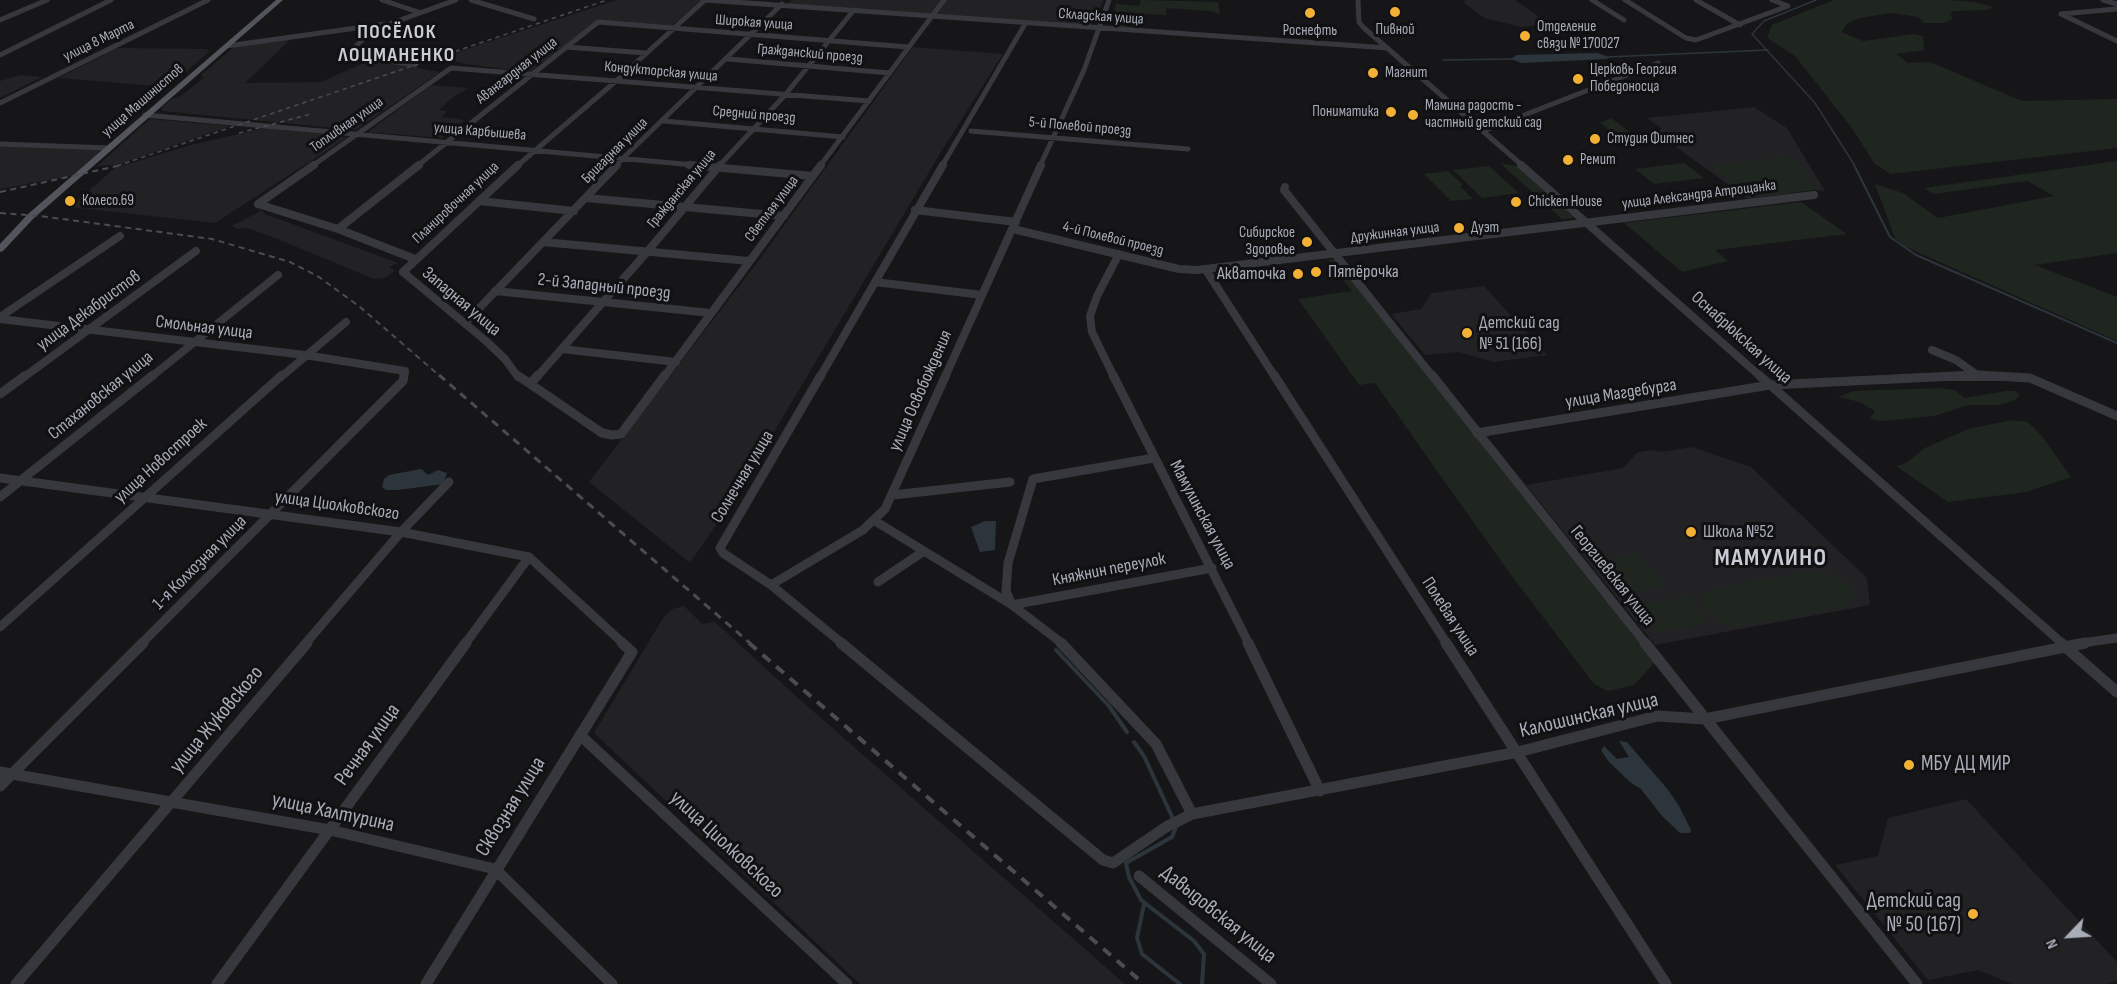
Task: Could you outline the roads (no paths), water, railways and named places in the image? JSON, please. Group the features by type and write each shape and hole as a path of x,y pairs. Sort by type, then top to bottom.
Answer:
{"main road":[{"name":"улица Машинистов","path":"0,249 24,223 280,0"}],"street":[{"path":"0,20 47,0"},
{"path":"0,55 111,0"},
{"name":"улица 8 Марта","path":"0,103 208,0"},
{"path":"382,0 418,12"},
{"path":"415,65 349,54 349,52 367,36 392,23 456,0"},
{"path":"471,0 534,19"},
{"name":"Складская улица","path":"705,0 1389,48"},
{"name":"Планировочная улица","path":"415,259 533,151 616,81 705,0"},
{"name":"Бригадная улица","path":"465,323 623,158 699,88 786,0"},
{"name":"Светлая улица","path":"621,434 944,0"},
{"name":"улица Освобождения","path":"875,521 892,495 1054,138 1099,29 1108,0"},
{"name":"Оснабрюкская улица","path":"1358,0 1360,24 1484,131 2117,692"},
{"path":"1592,0 1624,20"},
{"path":"1625,0 1686,38 1701,40 1788,6 1772,0"},
{"path":"1696,0 1740,25"},
{"path":"2103,0 2117,4"},
{"path":"2117,9 2061,14 2117,41"},
{"name":"Гражданская улица","path":"530,384 647,252 718,167 785,95 854,11"},
{"name":"Широкая улица","path":"598,22 908,47"},
{"name":"Авангардная улица","path":"338,229 598,22"},
{"path":"227,46 392,23"},
{"name":"Солнечная улица","path":"1025,24 720,548 723,553 771,585 1103,860 1113,863 1166,827"},
{"path":"566,47 646,53"},
{"name":"Гражданский проезд","path":"728,59 890,73"},
{"path":"1484,131 1658,63"},
{"name":"Кондукторская улица","path":"451,68 869,101"},
{"name":"Топливная улица","path":"258,204 451,68"},
{"name":"улица Карбышева","path":"146,115 813,176"},
{"name":"Средний проезд","path":"664,121 843,137"},
{"name":"5-й Полевой проезд","path":"971,131 1188,149"},
{"path":"0,144 109,148"},
{"name":"Георгиевская улица","path":"1285,187 1284,190 1917,984"},
{"name":"улица Александра Атрощанка","path":"1586,223 1814,195"},
{"path":"586,198 784,216"},
{"path":"479,201 574,211"},
{"name":"Западная улица","path":"258,204 338,229 415,259 403,272 505,359 519,378 602,433 621,434"},
{"path":"915,210 1015,225"},
{"name":"Дружинная улица","path":"1206,270 1586,223"},
{"name":"4-й Полевой проезд","path":"1015,225 1179,269 1206,270"},
{"path":"0,318 120,236"},
{"path":"543,242 749,261"},
{"name":"улица Декабристов","path":"0,394 196,251"},
{"name":"Мамулинская улица","path":"1119,254 1097,296 1090,316 1092,332 1154,458 1212,568 1320,791"},
{"name":"Полевая улица","path":"1206,270 1666,984"},
{"name":"Стахановская улица","path":"0,497 278,275"},
{"path":"875,282 982,295"},
{"name":"2-й Западный проезд","path":"495,291 711,313"},
{"name":"Смольная улица","path":"0,318 305,355 405,371"},
{"name":"улица Новостроек","path":"0,627 345,322"},
{"path":"562,349 676,362"},
{"path":"1932,350 1956,360 1977,375"},
{"name":"1-я Колхозная улица","path":"0,786 403,381 405,371"},
{"name":"улица Магдебурга","path":"1477,433 1770,385 1977,375 2030,378 2117,416"},
{"path":"1012,605 1006,591 1008,563 1033,479 1154,458"},
{"name":"улица Циолковского","path":"0,478 401,532 529,557"},
{"name":"улица Жуковского","path":"16,984 401,532 448,482"},
{"path":"892,495 1010,482"},
{"path":"771,585 875,521 1012,605 1056,637 1156,744 1192,814"},
{"path":"878,582 924,551"},
{"name":"Сквозная улица","path":"426,984 495,869 632,652 529,557"},
{"name":"Речная улица","path":"218,984 529,557"},
{"name":"Княжнин переулок","path":"1012,605 1212,568"},
{"name":"Калошинская улица","path":"1166,827 1192,814 1518,752 1657,716 1705,719 2064,646 2117,638"},
{"name":"улица Циолковского","path":"580,735 847,984"},
{"name":"улица Халтурина","path":"0,772 330,830 495,869"},
{"path":"495,869 612,984"},
{"name":"Давыдовская улица","path":"1139,876 1271,984"}],"waterway":[{"path":"1767,50 1752,34 1764,21 1816,0"},
{"path":"1607,57 1767,50"},
{"path":"1767,50 1815,103 1855,166"},
{"path":"1443,60 1514,59"},
{"path":"1854,165 1890,237 1916,255 2117,343"},
{"path":"1056,650 1109,706 1127,732"},
{"path":"1134,742 1144,756 1174,821"},
{"path":"1176,827 1172,837 1126,863 1129,877 1141,900 1194,941 1204,954 1202,984"},
{"path":"1144,904 1137,938 1142,954 1180,984"}],"railway":[{"path":"117,166 607,0"},
{"path":"239,133 311,114"},
{"path":"0,192 122,165"},
{"path":"0,213 40,216 212,239 290,262 319,277 360,307 441,377"},
{"path":"439,375 751,644"},
{"path":"749,643 1144,984"}],"place":[{"name":"Пивной","path":"1395,12"},
{"name":"Роснефть","path":"1310,13"},
{"name":"Отделение связи № 170027","path":"1525,36"},
{"name":"Магнит","path":"1373,73"},
{"name":"Церковь Георгия Победоносца","path":"1578,79"},
{"name":"Пониматика","path":"1391,112"},
{"name":"Мамина радость - частный детский сад","path":"1413,115"},
{"name":"Студия Фитнес","path":"1595,139"},
{"name":"Ремит","path":"1568,160"},
{"name":"Колесо.69","path":"70,201"},
{"name":"Chicken House","path":"1516,202"},
{"name":"Дуэт","path":"1459,228"},
{"name":"Сибирское Здоровье","path":"1307,242"},
{"name":"Пятёрочка","path":"1316,272"},
{"name":"Акваточка","path":"1298,274"},
{"name":"Детский сад № 51 (166)","path":"1467,333"},
{"name":"Школа №52","path":"1691,532"},
{"name":"МБУ ДЦ МИР","path":"1909,765"},
{"name":"Детский сад № 50 (167)","path":"1973,914"}],"district":[{"name":"ПОСЁЛОК ЛОЦМАНЕНКО","path":"397,44"},
{"name":"МАМУЛИНО","path":"1771,559"}]}
